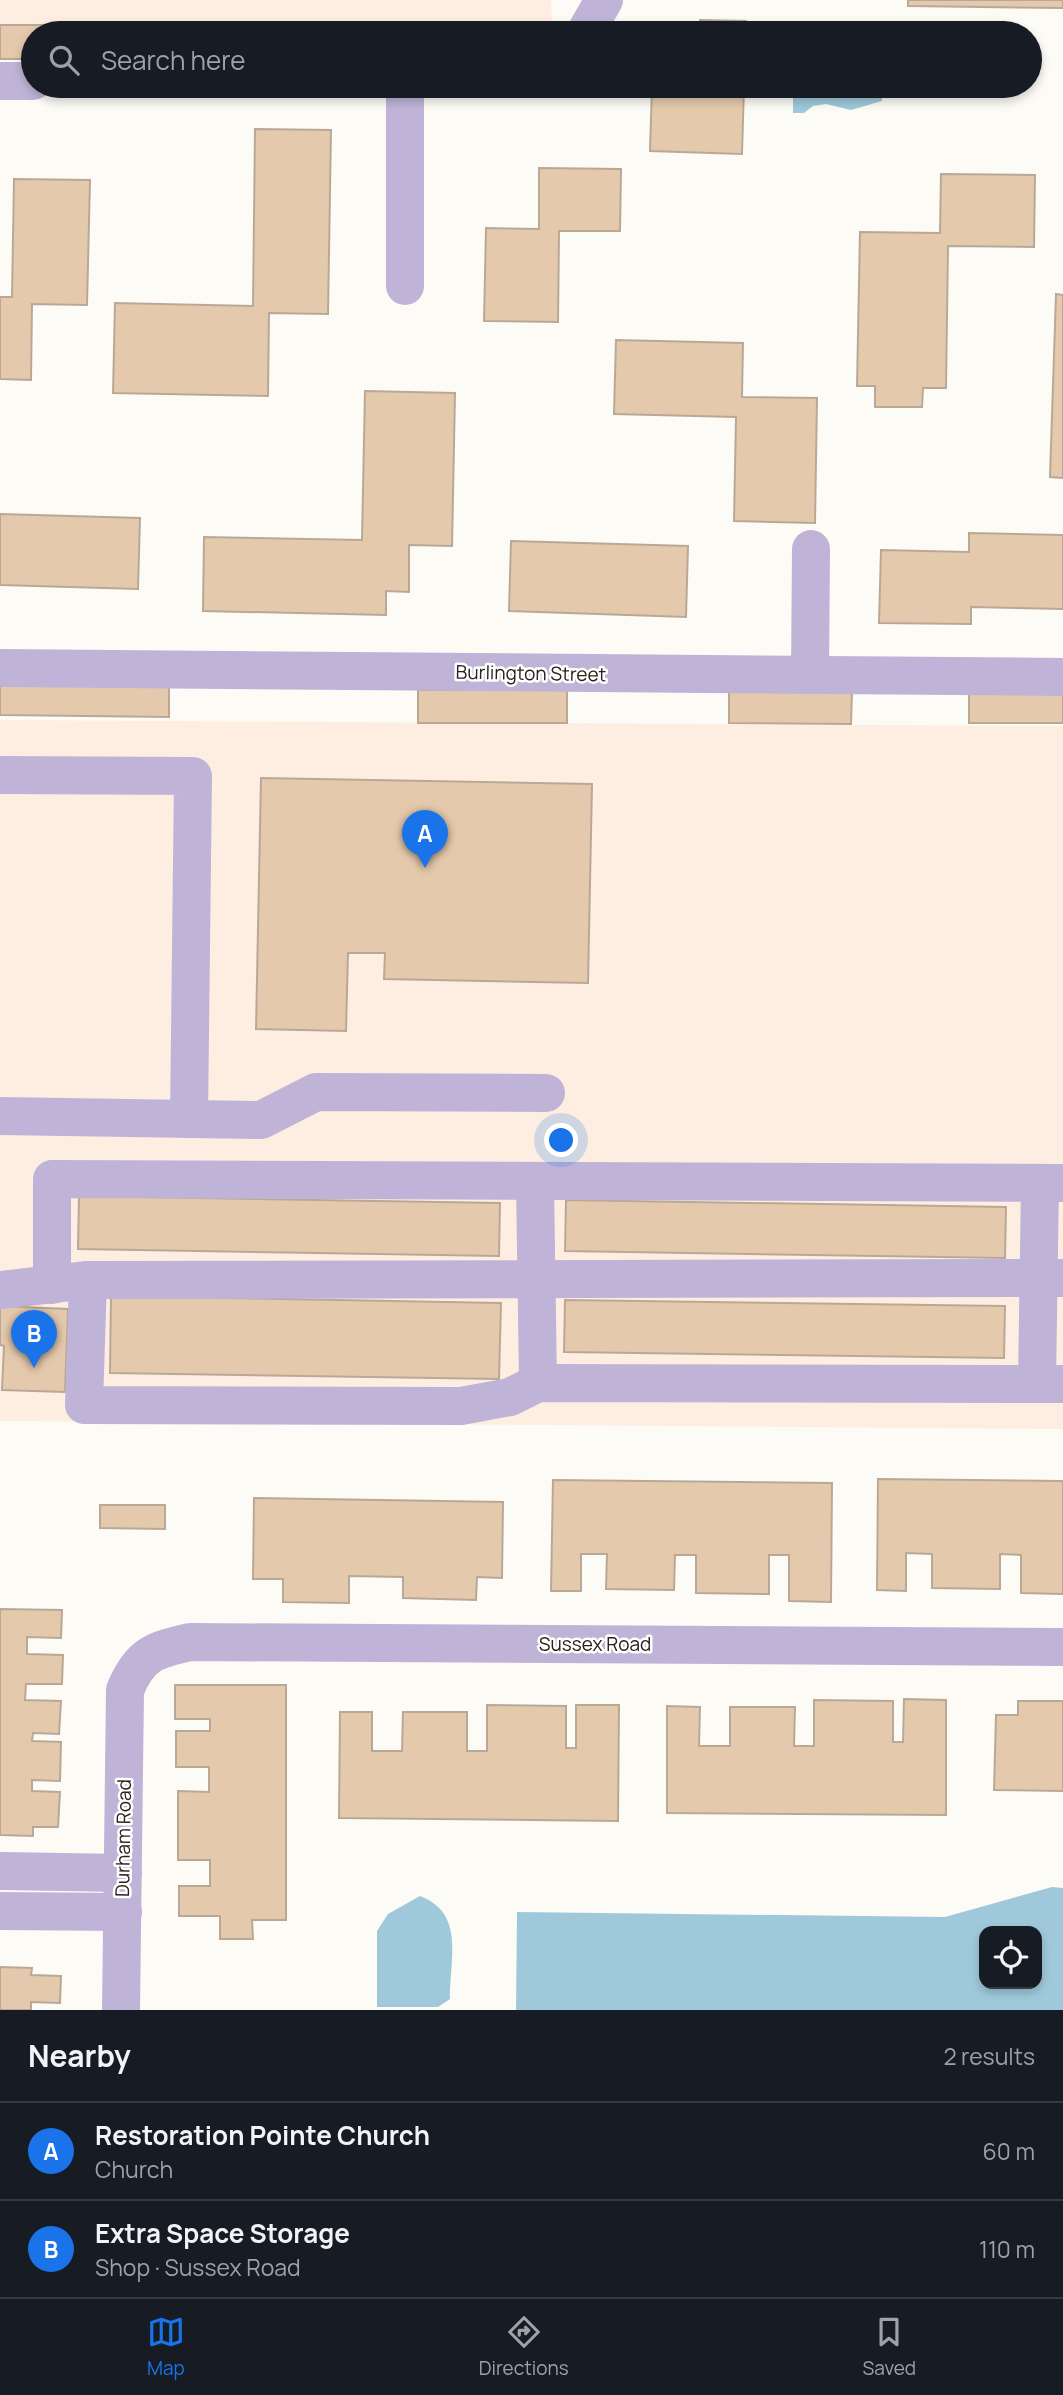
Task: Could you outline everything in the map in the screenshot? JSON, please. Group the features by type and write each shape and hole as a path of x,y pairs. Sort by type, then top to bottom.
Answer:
{"street":[{"path":"591,21 604,0"},
{"path":"0,81 21,81"},
{"path":"405,98 405,286"},
{"path":"810,675 811,549"},
{"name":"Burlington Street","path":"0,668 1063,677"},
{"path":"0,775 194,776 189,1119"},
{"path":"0,1116 261,1121 316,1092 545,1093"},
{"path":"51,1179 535,1182 1051,1183 1050,1384 538,1383 510,1398 461,1406 84,1405 70,1283 51,1179"},
{"path":"535,1182 534,1278 538,1383"},
{"path":"0,1290 70,1283 534,1278 1050,1278"},
{"name":"Sussex Road","path":"134,1668 156,1650 190,1642 1063,1647"},
{"name":"Durham Road","path":"121,2010 125,1690 134,1668"},
{"path":"0,1871 123,1873"},
{"path":"0,1911 122,1912"}],"shaded area":[{"path":"0,0 551,0 552,21 21,21 21,25 0,25"},
{"path":"0,720 1063,726 1063,1429 0,1421"}],"water":[{"path":"793,98 882,98 882,101 851,110 826,104 813,106 804,113 793,113"},
{"path":"1052,1887 1063,1888 1063,2010 516,2010 517,1912 945,1917"},
{"path":"420,1896 444,1913 449,1925 452,1938 450,1999 438,2007 377,2007 377,1931 388,1914"}],"building":[{"path":"908,0 1063,0 1063,8 908,6"},
{"path":"0,25 21,25 21,59 0,59"},
{"path":"652,98 744,98 742,154 650,151"},
{"path":"255,129 331,130 328,314 269,313 268,396 113,393 115,303 253,306"},
{"path":"539,168 621,169 620,231 559,231 558,322 484,321 486,228 539,229"},
{"path":"941,174 1035,175 1034,247 948,246 946,388 923,388 922,407 875,407 875,386 857,386 860,232 940,233"},
{"path":"14,179 90,180 87,305 32,304 31,380 0,379 0,297 12,297"},
{"path":"1056,294 1063,295 1063,478 1050,477"},
{"path":"616,340 743,343 742,397 817,398 815,523 734,521 736,417 614,414"},
{"path":"365,391 455,393 452,546 409,545 409,592 386,591 386,615 203,611 204,537 362,540"},
{"path":"0,514 140,518 138,589 0,585"},
{"path":"969,533 1063,535 1063,609 971,607 971,624 879,623 881,550 969,552"},
{"path":"511,541 688,546 686,617 509,611"},
{"path":"0,686 169,686 169,717 0,715"},
{"path":"418,690 567,690 567,723 418,723"},
{"path":"729,692 852,692 851,724 729,723"},
{"path":"969,693 1063,693 1063,723 969,723"},
{"path":"261,778 592,784 588,983 384,979 385,953 348,953 346,1031 256,1029"},
{"path":"79,1196 500,1203 499,1256 78,1249"},
{"path":"566,1200 1006,1207 1005,1258 565,1251"},
{"path":"111,1296 501,1303 499,1379 110,1373"},
{"path":"565,1300 1005,1306 1004,1358 564,1352"},
{"path":"0,1306 68,1309 65,1392 2,1390 4,1346 0,1345"},
{"path":"878,1479 1063,1481 1063,1594 1021,1593 1021,1555 1000,1554 1000,1589 932,1588 932,1554 906,1553 906,1591 877,1590"},
{"path":"553,1480 832,1483 831,1602 789,1601 789,1555 769,1555 769,1594 696,1593 696,1555 675,1555 674,1590 606,1589 607,1554 581,1554 581,1591 551,1591"},
{"path":"254,1498 503,1502 502,1578 477,1577 476,1600 403,1598 403,1577 349,1576 349,1603 283,1602 283,1579 253,1579"},
{"path":"100,1505 165,1505 165,1529 100,1528"},
{"path":"0,1609 62,1610 61,1638 27,1637 27,1654 63,1655 62,1684 26,1684 25,1700 61,1701 59,1734 33,1733 32,1741 61,1742 60,1781 32,1780 32,1791 60,1792 58,1827 33,1827 33,1836 0,1835"},
{"path":"175,1685 286,1685 286,1920 252,1920 253,1939 220,1939 220,1916 179,1916 179,1886 210,1886 210,1860 178,1860 178,1791 209,1792 209,1767 176,1767 176,1731 210,1731 210,1719 175,1719"},
{"path":"904,1699 946,1700 946,1815 667,1813 667,1706 700,1707 699,1746 730,1746 730,1707 795,1707 794,1746 814,1746 814,1700 893,1701 893,1742 903,1742"},
{"path":"1018,1701 1063,1701 1063,1791 994,1790 996,1715 1018,1715"},
{"path":"487,1705 566,1706 566,1748 576,1748 576,1705 619,1705 618,1821 339,1818 340,1712 372,1712 372,1751 402,1751 403,1712 467,1712 467,1751 487,1751"},
{"path":"0,1967 32,1968 31,1975 61,1976 60,2003 31,2002 31,2010 0,2010"}],"place":[{"name":"Restoration Pointe Church","path":"425,868"},
{"name":"Extra Space Storage","path":"34,1368"}]}
